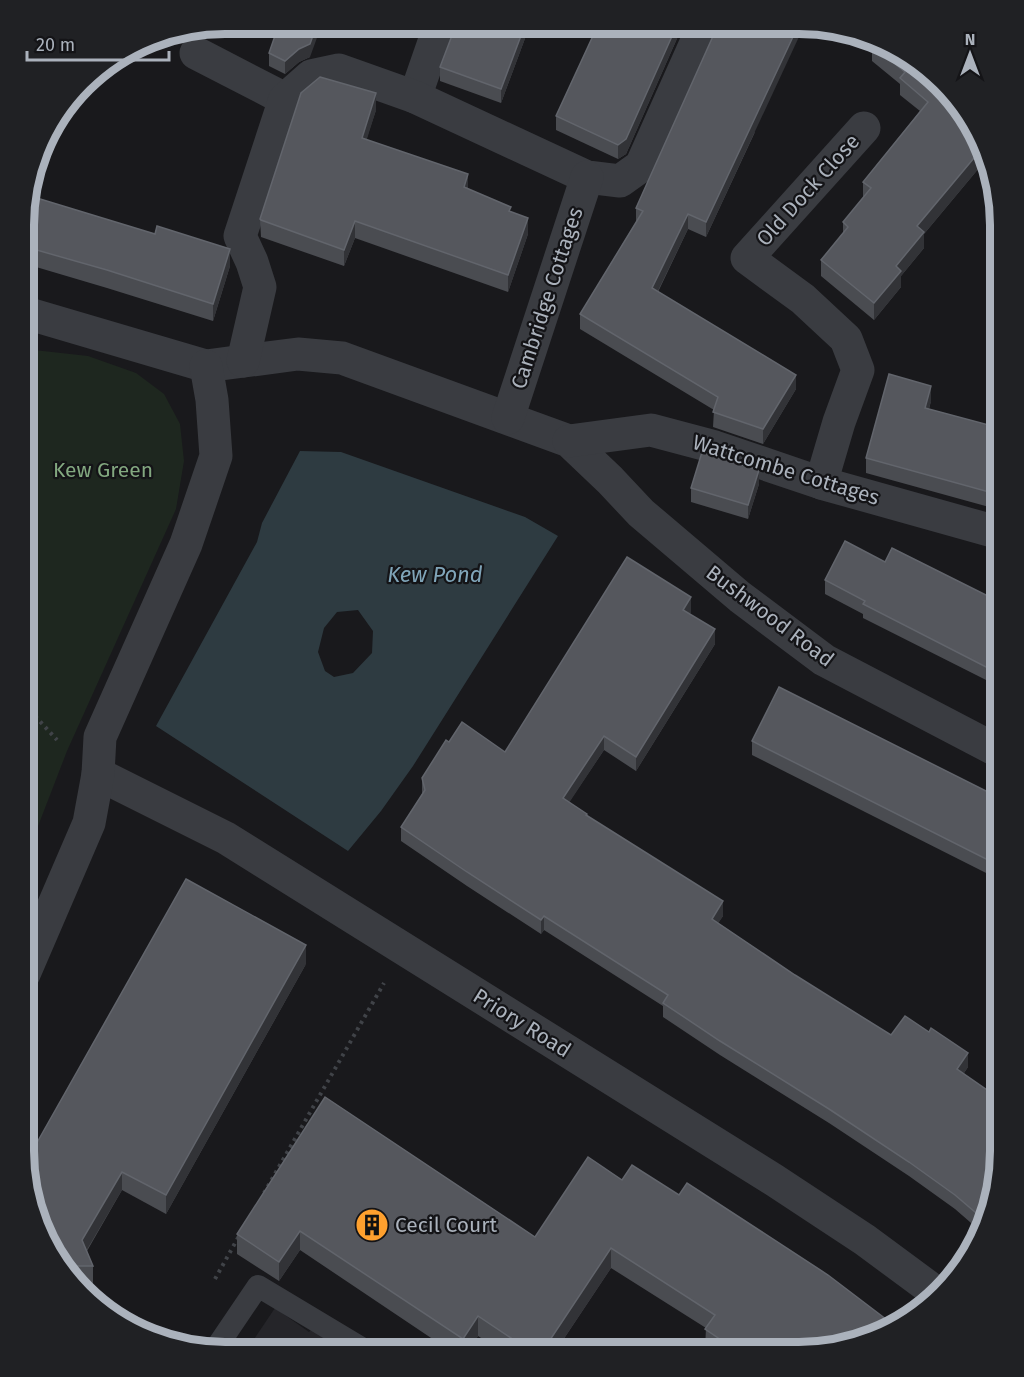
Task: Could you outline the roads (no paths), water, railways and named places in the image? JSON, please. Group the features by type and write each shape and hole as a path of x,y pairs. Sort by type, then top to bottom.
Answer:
{"street":[{"path":"415,97 437,34"},
{"path":"243,361 260,287 252,261 240,236 285,99 311,76 339,70 415,97 587,177 620,181 641,166 700,34"},
{"path":"196,52 285,99"},
{"name":"Old Dock Close","path":"821,483 838,422 858,370 846,339 803,299 747,258 864,128"},
{"name":"Cambridge Cottages","path":"508,418 587,177"},
{"path":"34,316 206,366 298,354 342,358 569,441"},
{"path":"34,951 89,823 98,774 100,737 186,544 216,456 212,400 206,366"},
{"name":"Wattcombe Cottages","path":"569,441 651,430 714,447 821,483 990,530"},
{"name":"Bushwood Road","path":"569,441 610,480 640,513 740,597 824,660 989,746"},
{"name":"Priory Road","path":"98,774 226,838 774,1180 865,1240 930,1289"}],"lane":[{"path":"220,1342 258,1286 351,1342"}],"water":[{"name":"Kew Pond","path":"300,451 341,452 525,517 558,536 413,766 381,811 348,851 156,726 257,542 262,523","holes":["358,610 373,631 372,653 353,673 334,677 325,671 318,652 324,628 337,612"]}],"place":[{"name":"Cecil Court","path":"372,1225"}],"park label":[{"name":"Kew Green","path":"103,470"}]}
